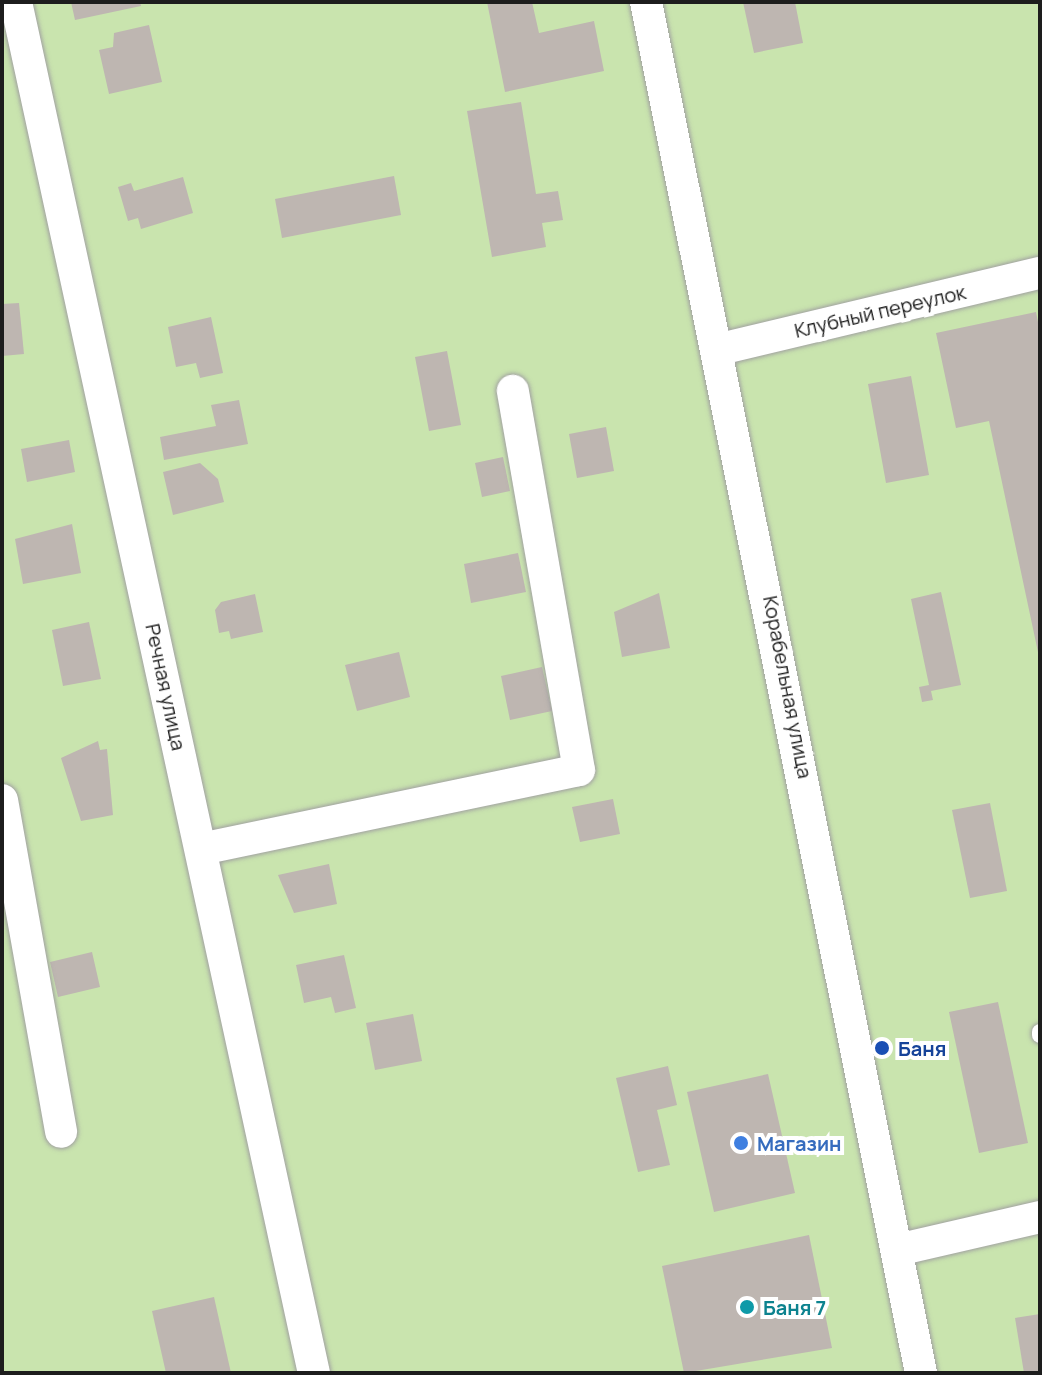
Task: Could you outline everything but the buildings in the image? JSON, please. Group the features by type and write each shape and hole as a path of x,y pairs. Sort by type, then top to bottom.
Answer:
{"street":[{"name":"Речная улица","path":"16,2 314,1373"},
{"name":"Корабельная улица","path":"646,2 720,349 921,1373"},
{"name":"Клубный переулок","path":"720,349 1040,273"},
{"path":"201,849 579,770 513,391"},
{"path":"2,800 61,1132"},
{"path":"897,1250 1040,1217"}],"green space":[{"path":"2,2 1040,2 1040,1373 2,1373"}],"place":[{"name":"Баня","path":"882,1048"},
{"name":"Магазин","path":"741,1143"},
{"name":"Баня 7","path":"747,1307"}]}
